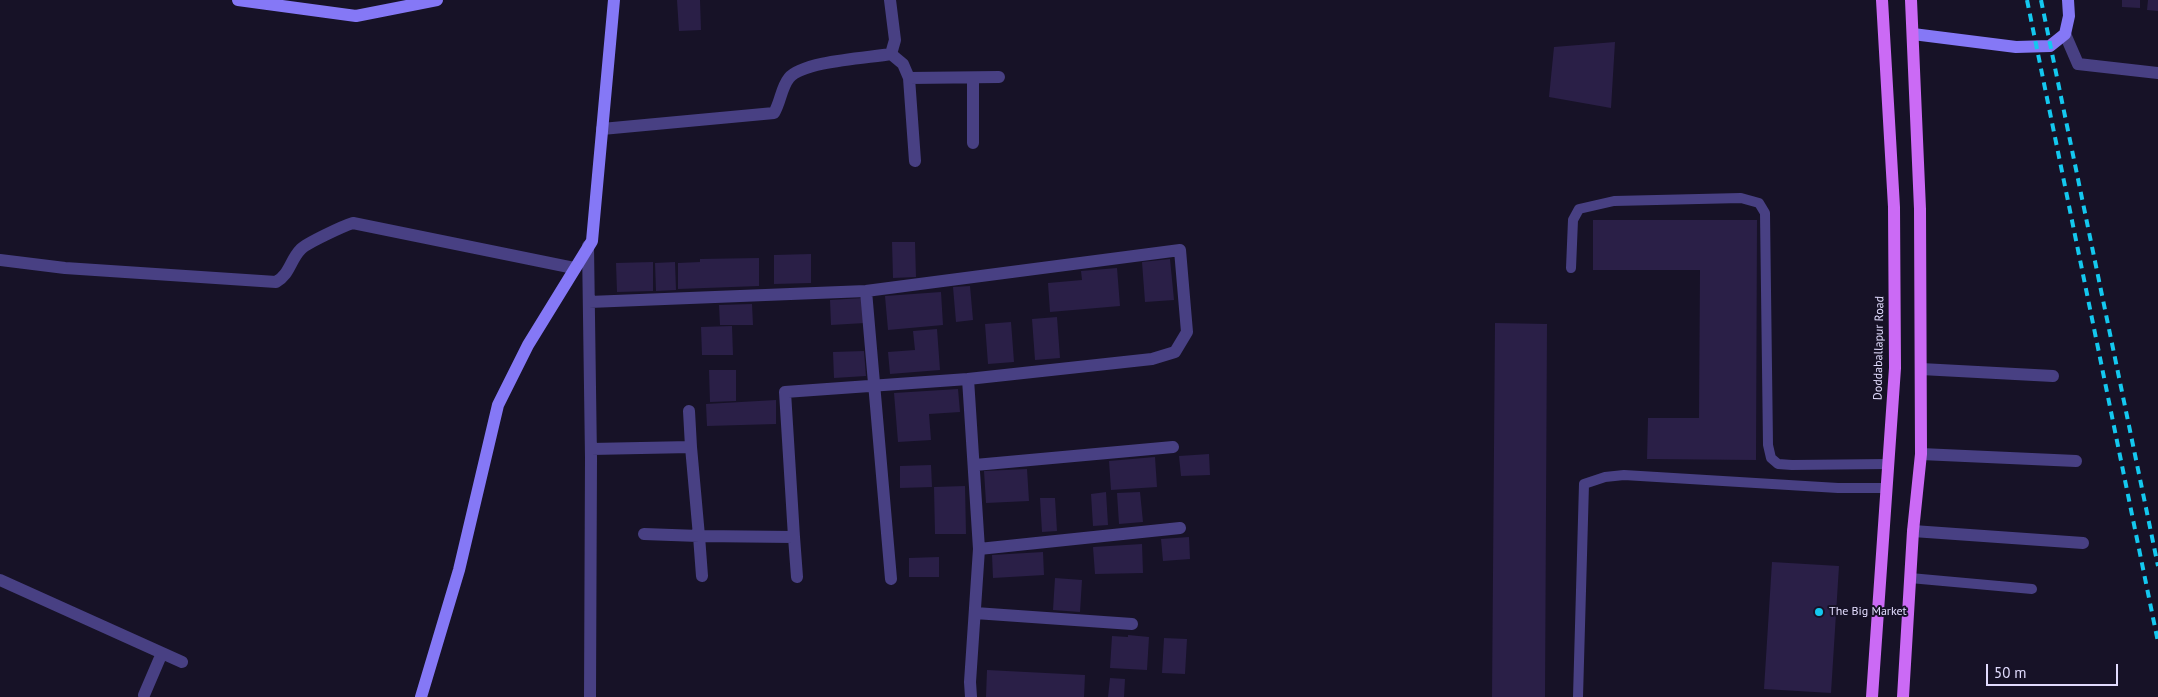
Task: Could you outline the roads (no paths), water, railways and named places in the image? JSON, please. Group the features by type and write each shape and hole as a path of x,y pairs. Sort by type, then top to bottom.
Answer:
{"main road":[{"name":"Doddaballapur Road","path":"1872,697 1885,488 1895,368 1894,207 1882,0"},
{"path":"1903,697 1910,578 1921,454 1920,209 1914,34 1911,0"}],"street":[{"path":"238,0 356,16 436,0"},
{"path":"421,697 459,570 498,405 528,345 588,246 593,232 614,0"},
{"path":"890,0 895,40 891,54"},
{"path":"2068,0 2069,16 2065,34 2078,64 2158,73"},
{"path":"1914,34 2035,48 2050,46 2065,34"},
{"path":"602,129 774,113 781,101 782,87 791,75 807,68 891,54 903,64 910,78 915,161"},
{"path":"910,78 999,78"},
{"path":"973,78 973,142"},
{"path":"0,260 65,268 276,282 288,272 300,250 307,244 324,238 342,226 353,223 574,268"},
{"path":"588,246 591,449 590,697"},
{"path":"589,302 866,291 1180,250 1187,332 1174,352 1152,359 968,379 785,392 797,577"},
{"path":"866,291 891,579"},
{"path":"1921,369 2053,376"},
{"path":"968,379 979,549 971,697"},
{"path":"689,411 690,447 702,576"},
{"path":"591,449 690,447"},
{"path":"975,465 1172,447"},
{"path":"1921,454 2076,461"},
{"path":"979,549 1180,528"},
{"path":"1914,531 2083,543"},
{"path":"644,534 794,537"},
{"path":"0,580 182,662"},
{"path":"975,613 1132,624"},
{"path":"145,696 162,653"}],"lane":[{"path":"1571,268 1573,220 1579,209 1614,201 1741,198 1760,203 1765,213 1768,445 1771,458 1778,464 1792,465 1888,464"},
{"path":"1578,697 1584,484 1605,477 1624,475 1838,488 1885,488"},
{"path":"1910,578 2032,589"}],"railway":[{"path":"2027,0 2158,642"},
{"path":"2041,0 2158,566"}],"place":[{"name":"The Big Market","path":"1819,612"}]}
